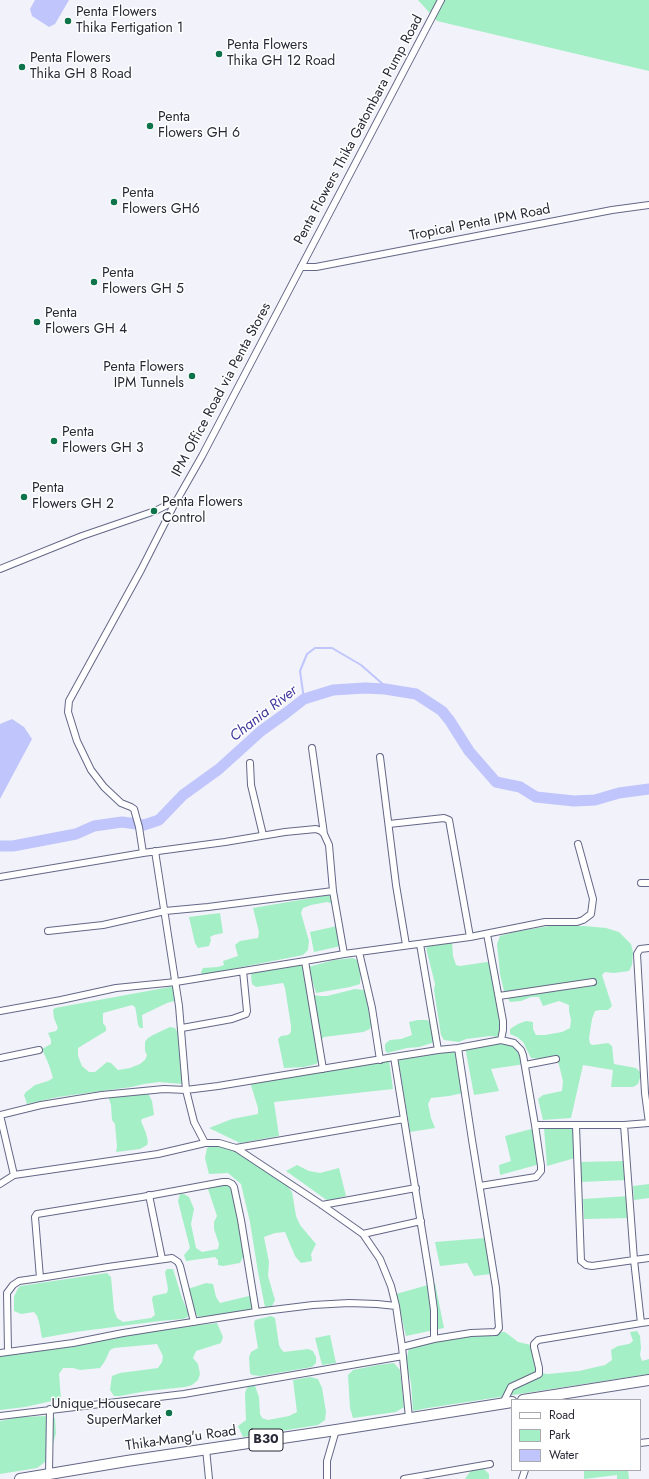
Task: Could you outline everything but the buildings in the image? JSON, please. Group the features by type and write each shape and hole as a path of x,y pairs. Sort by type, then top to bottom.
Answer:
{"highway":[{"path":"538,1399 569,1397 649,1380"},
{"name":"Thika-Mang'u Road","path":"20,1479 50,1474 70,1475 126,1461 336,1430 507,1402"}],"street":[{"name":"Penta Flowers Thika Gatombara Pump Road","path":"299,269 441,0"},
{"name":"Tropical Penta IPM Road","path":"299,269 612,210 649,205"},
{"name":"IPM Office Road via Penta Stores","path":"0,569 82,536 162,508 177,500 202,456 299,269"},
{"path":"144,853 134,810 113,797 91,770 77,741 68,707 69,701 141,570 177,500"},
{"path":"312,748 324,834 329,845 333,891 344,954"},
{"path":"380,757 396,885 406,945"},
{"path":"250,763 251,785 264,835"},
{"path":"389,824 444,818 449,820 470,937"},
{"path":"0,877 155,851 225,842 264,835 316,829 324,834"},
{"path":"0,1011 116,988 176,982 344,954 470,937 545,922 577,922 588,918 593,909 593,899 578,844"},
{"path":"155,851 182,1028 186,1090 194,1122 205,1143"},
{"path":"641,883 649,883"},
{"path":"48,931 102,926 165,911 333,891"},
{"path":"487,934 503,1021 501,1040"},
{"path":"420,944 438,1050"},
{"path":"535,1125 576,1126 649,1123 637,954 640,949 649,948"},
{"path":"359,952 372,1008 380,1060"},
{"path":"305,961 323,1069"},
{"path":"182,1028 232,1019 246,1014 247,1011 243,971"},
{"path":"499,996 593,982"},
{"path":"14,1175 3,1139 0,1115 41,1105 102,1095 164,1089 186,1090 218,1086 501,1040 518,1046 523,1055 542,1166 540,1174 536,1178 480,1186"},
{"path":"402,1347 434,1339 471,1333 496,1332 498,1330 496,1288 458,1048"},
{"path":"0,1058 39,1050"},
{"path":"394,1057 430,1280 434,1310 434,1339"},
{"path":"525,1065 556,1059"},
{"path":"236,1148 404,1119"},
{"path":"624,1125 634,1260 641,1324"},
{"path":"576,1126 581,1261 586,1265 592,1266 649,1258"},
{"path":"0,1184 14,1175 158,1154 205,1143 219,1143 236,1148 262,1164 293,1187 322,1205 363,1234 380,1259 391,1286 396,1306 402,1347 409,1418"},
{"path":"40,1278 35,1217 37,1214 228,1182 234,1187 256,1312"},
{"path":"322,1205 416,1188"},
{"path":"149,1195 162,1259"},
{"path":"363,1234 421,1220"},
{"path":"8,1351 7,1293 13,1285 19,1281 172,1258 178,1262 188,1292 194,1322"},
{"path":"0,1353 73,1343 194,1322 313,1304 349,1303 396,1306"},
{"path":"507,1402 511,1388 539,1374 534,1347 534,1344 538,1340 649,1322"},
{"path":"0,1416 184,1394 403,1356"},
{"path":"50,1409 50,1474"},
{"path":"327,1479 327,1462 336,1430"},
{"path":"206,1450 209,1479"},
{"path":"404,1479 490,1464"}],"green space":[{"path":"418,0 649,0 649,71 437,21"},
{"path":"329,895 333,904 327,902 303,908 301,913 309,941 308,950 303,955 202,975 201,972 203,968 224,965 223,961 238,956 235,945 240,941 258,938 259,932 253,908"},
{"path":"220,913 223,933 210,937 211,940 209,946 198,948 195,943 189,917"},
{"path":"337,926 341,946 314,952 310,932"},
{"path":"549,926 584,926 606,928 619,932 631,944 633,952 632,965 629,971 614,973 605,972 602,975 612,1006 608,1010 595,1011 589,1038 590,1044 608,1043 612,1046 614,1064 636,1068 640,1072 640,1078 638,1084 633,1087 611,1087 613,1070 583,1065 571,1118 543,1120 538,1099 543,1095 562,1091 563,1081 558,1061 531,1058 523,1042 510,1034 510,1029 526,1021 533,1022 533,1029 536,1035 562,1032 570,1028 571,1020 569,1005 559,1001 543,1006 539,997 531,997 521,1001 510,1002 504,991 500,974 497,944 500,936"},
{"path":"452,941 453,956 456,965 460,966 487,962 492,964 502,1026 499,1037 490,1036 466,1039 459,1042 444,1040 441,1035 434,990 435,984 426,948 431,944"},
{"path":"353,958 357,960 361,969 360,984 316,993 308,967 334,960"},
{"path":"301,963 306,968 313,995 327,996 355,989 364,990 367,995 372,1022 370,1029 363,1032 324,1037 319,1041 324,1057 316,1064 304,1067 284,1068 278,1039 281,1036 288,1035 291,1032 285,988 283,983 256,987 252,984 251,976 252,972"},
{"path":"175,986 178,1000 167,1003 142,1015 143,1028 140,1028 138,1025 135,1007 132,1005 103,1013 103,1023 106,1027 106,1031 78,1048 78,1056 82,1066 89,1072 95,1072 107,1062 111,1063 118,1070 130,1068 145,1060 147,1055 145,1051 145,1042 148,1038 170,1027 175,1028 180,1036 182,1084 159,1082 58,1097 27,1104 24,1095 26,1092 35,1085 53,1078 42,1049 51,1044 48,1033 56,1031 58,1028 54,1018 53,1010 55,1008"},
{"path":"427,1020 431,1023 437,1039 432,1043 419,1047 407,1048 387,1053 385,1050 386,1043 390,1040 401,1039 412,1035 409,1022"},
{"path":"489,1043 514,1045 525,1064 491,1069 499,1091 474,1095 465,1047"},
{"path":"456,1049 457,1064 463,1093 431,1098 428,1104 435,1128 410,1132 398,1058"},
{"path":"389,1060 393,1089 274,1102 279,1136 240,1143 209,1128 232,1119 258,1114 258,1108 250,1082"},
{"path":"148,1093 152,1101 154,1115 142,1119 141,1121 146,1133 148,1142 147,1145 140,1149 116,1152 115,1124 112,1120 111,1105 108,1096"},
{"path":"573,1124 575,1158 547,1166 544,1128"},
{"path":"535,1128 540,1164 500,1175 499,1165 511,1161 505,1136"},
{"path":"215,1143 226,1145 285,1183 292,1192 296,1216 300,1225 316,1244 311,1254 312,1261 301,1263 295,1256 285,1232 275,1233 264,1237 269,1262 268,1276 275,1300 272,1306 265,1307 250,1222 241,1184 228,1173 209,1174 205,1158 207,1148"},
{"path":"626,1161 627,1180 581,1182 579,1162"},
{"path":"297,1165 309,1171 320,1173 339,1168 346,1196 328,1201 286,1171"},
{"path":"225,1183 229,1185 235,1198 245,1248 244,1255 240,1263 223,1266 218,1265 218,1260 215,1257 186,1261 184,1255 190,1248 178,1201 180,1194 184,1194 189,1197 194,1209 191,1224 196,1248 202,1252 218,1249 219,1244 214,1229 214,1222 217,1216 208,1189"},
{"path":"649,1184 649,1198 634,1200 633,1186"},
{"path":"629,1196 630,1218 584,1219 583,1199"},
{"path":"485,1238 491,1274 474,1276 467,1263 440,1266 435,1242"},
{"path":"167,1269 173,1269 188,1312 188,1317 183,1319 75,1332 42,1338 39,1322 34,1312 21,1314 14,1311 14,1297 20,1286 107,1273 111,1277 114,1310 117,1318 123,1322 151,1318 155,1315 152,1299 153,1296 167,1293 168,1289 165,1272"},
{"path":"206,1283 213,1284 216,1297 220,1303 249,1296 255,1297 256,1309 229,1314 198,1317 188,1289"},
{"path":"435,1283 444,1328 406,1336 396,1294"},
{"path":"271,1316 275,1318 279,1345 281,1349 284,1352 308,1349 313,1351 316,1357 316,1363 312,1367 260,1376 252,1375 250,1373 249,1357 251,1352 258,1348 254,1324 255,1320"},
{"path":"217,1323 223,1337 221,1343 196,1351 193,1358 198,1364 200,1374 198,1380 192,1385 114,1396 110,1390 112,1376 120,1373 158,1368 162,1362 163,1356 157,1344 114,1348 110,1350 100,1368 80,1370 63,1368 59,1374 61,1399 25,1407 0,1410 0,1354 109,1335"},
{"path":"637,1331 640,1336 640,1355 642,1361 649,1359 649,1374 413,1411 411,1383 406,1363 409,1347 416,1339 428,1342 505,1332 518,1342 535,1346 539,1373 548,1374 579,1371 605,1365 612,1360 611,1350 618,1346 629,1344 633,1341 630,1332"},
{"path":"330,1335 336,1363 322,1365 315,1338"},
{"path":"394,1363 400,1370 404,1407 396,1412 353,1418 350,1408 348,1375 353,1370"},
{"path":"310,1377 318,1379 322,1388 326,1412 325,1420 318,1425 243,1437 238,1426 246,1420 245,1393 247,1388 251,1385 255,1386 259,1397 260,1414 262,1418 268,1420 289,1416 297,1412 293,1380"},
{"path":"48,1416 55,1418 56,1433 49,1459 37,1468 0,1474 0,1421 19,1417"},
{"path":"472,1469 484,1469 489,1474 489,1479 465,1479"},
{"path":"584,1471 628,1471 629,1479 617,1479 617,1475 584,1479"}],"water":[{"path":"35,0 69,0 55,24 49,27 32,16 30,9"},
{"path":"12,719 24,727 32,739 0,799 0,724"}],"waterway":[{"path":"304,699 300,671 307,654 315,648 332,648 361,665 385,686"},
{"name":"Chania River","path":"0,846 13,846 76,834 94,826 122,822 144,825 159,820 183,795 219,769 261,731 304,699 333,690 365,688 385,689 416,694 442,711 469,751 496,782 520,787 536,797 574,801 595,800 619,793 649,789"}],"place":[{"name":"Penta Flowers Thika Fertigation 1","path":"68,21"},
{"name":"Penta Flowers Thika GH 12 Road","path":"219,54"},
{"name":"Penta Flowers Thika GH 8 Road","path":"22,67"},
{"name":"Penta Flowers GH 6","path":"150,126"},
{"name":"Penta Flowers GH6","path":"114,202"},
{"name":"Penta Flowers GH 5","path":"94,282"},
{"name":"Penta Flowers GH 4","path":"37,322"},
{"name":"Penta Flowers IPM Tunnels","path":"192,376"},
{"name":"Penta Flowers GH 3","path":"54,441"},
{"name":"Penta Flowers GH 2","path":"24,497"},
{"name":"Penta Flowers Control","path":"154,511"},
{"name":"Unique Housecare SuperMarket","path":"169,1413"}]}
